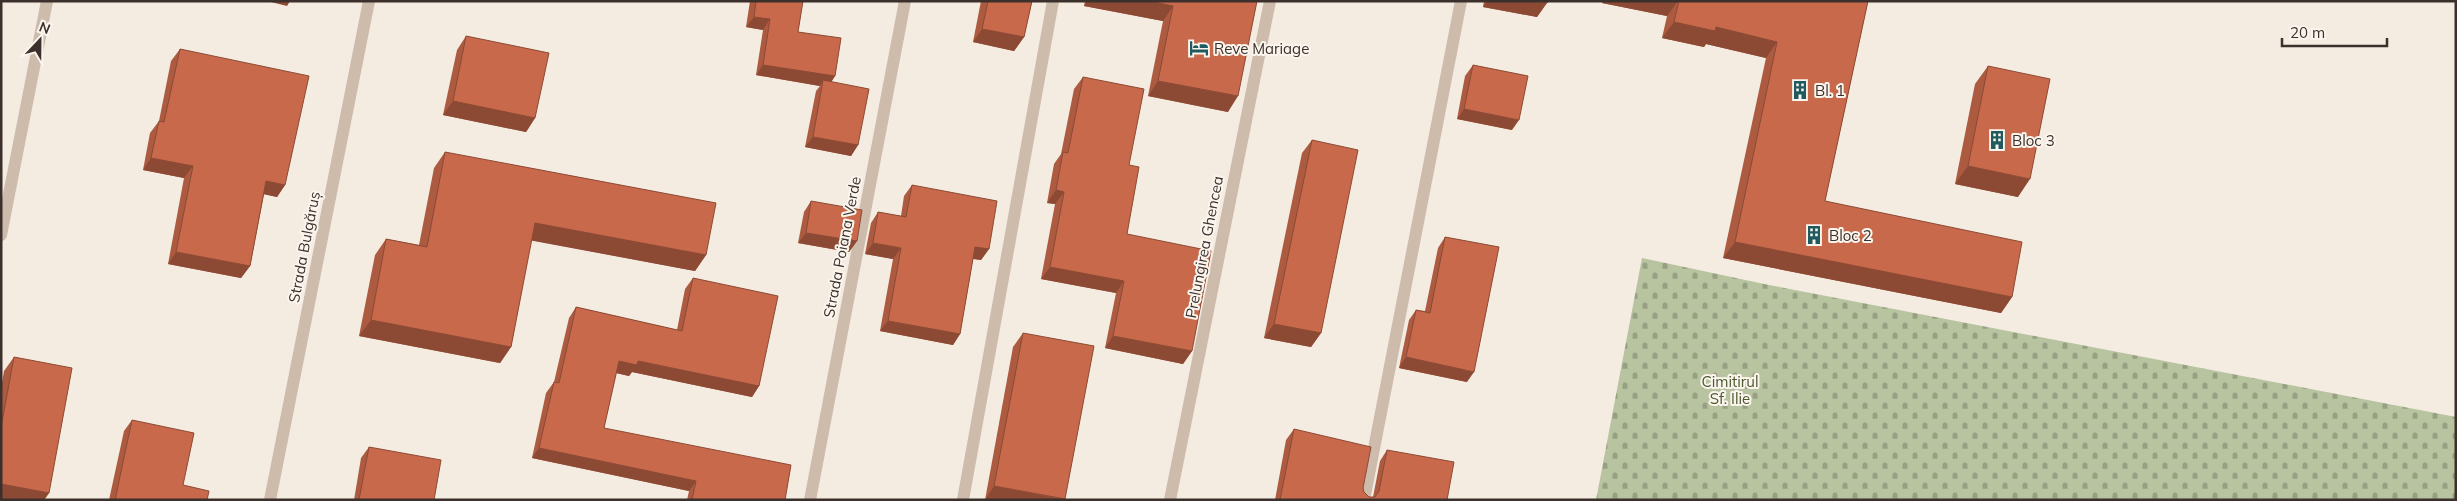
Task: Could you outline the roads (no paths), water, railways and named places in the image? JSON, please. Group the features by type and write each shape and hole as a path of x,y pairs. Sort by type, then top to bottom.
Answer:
{"street":[{"path":"1,235 47,1"},
{"name":"Strada Bulgăruș","path":"270,500 369,1"},
{"name":"Strada Poiana Verde","path":"810,500 905,1"},
{"path":"962,500 1053,1"},
{"name":"Prelungirea Ghencea","path":"1170,500 1270,1"},
{"path":"1364,500 1461,1"}],"place":[{"name":"Reve Mariage","path":"1199,48"},
{"name":"Bl. 1","path":"1800,90"},
{"name":"Bloc 3","path":"1997,140"},
{"name":"Bloc 2","path":"1814,235"}],"park label":[{"name":"Cimitirul Sf. Ilie","path":"1730,390"}]}
